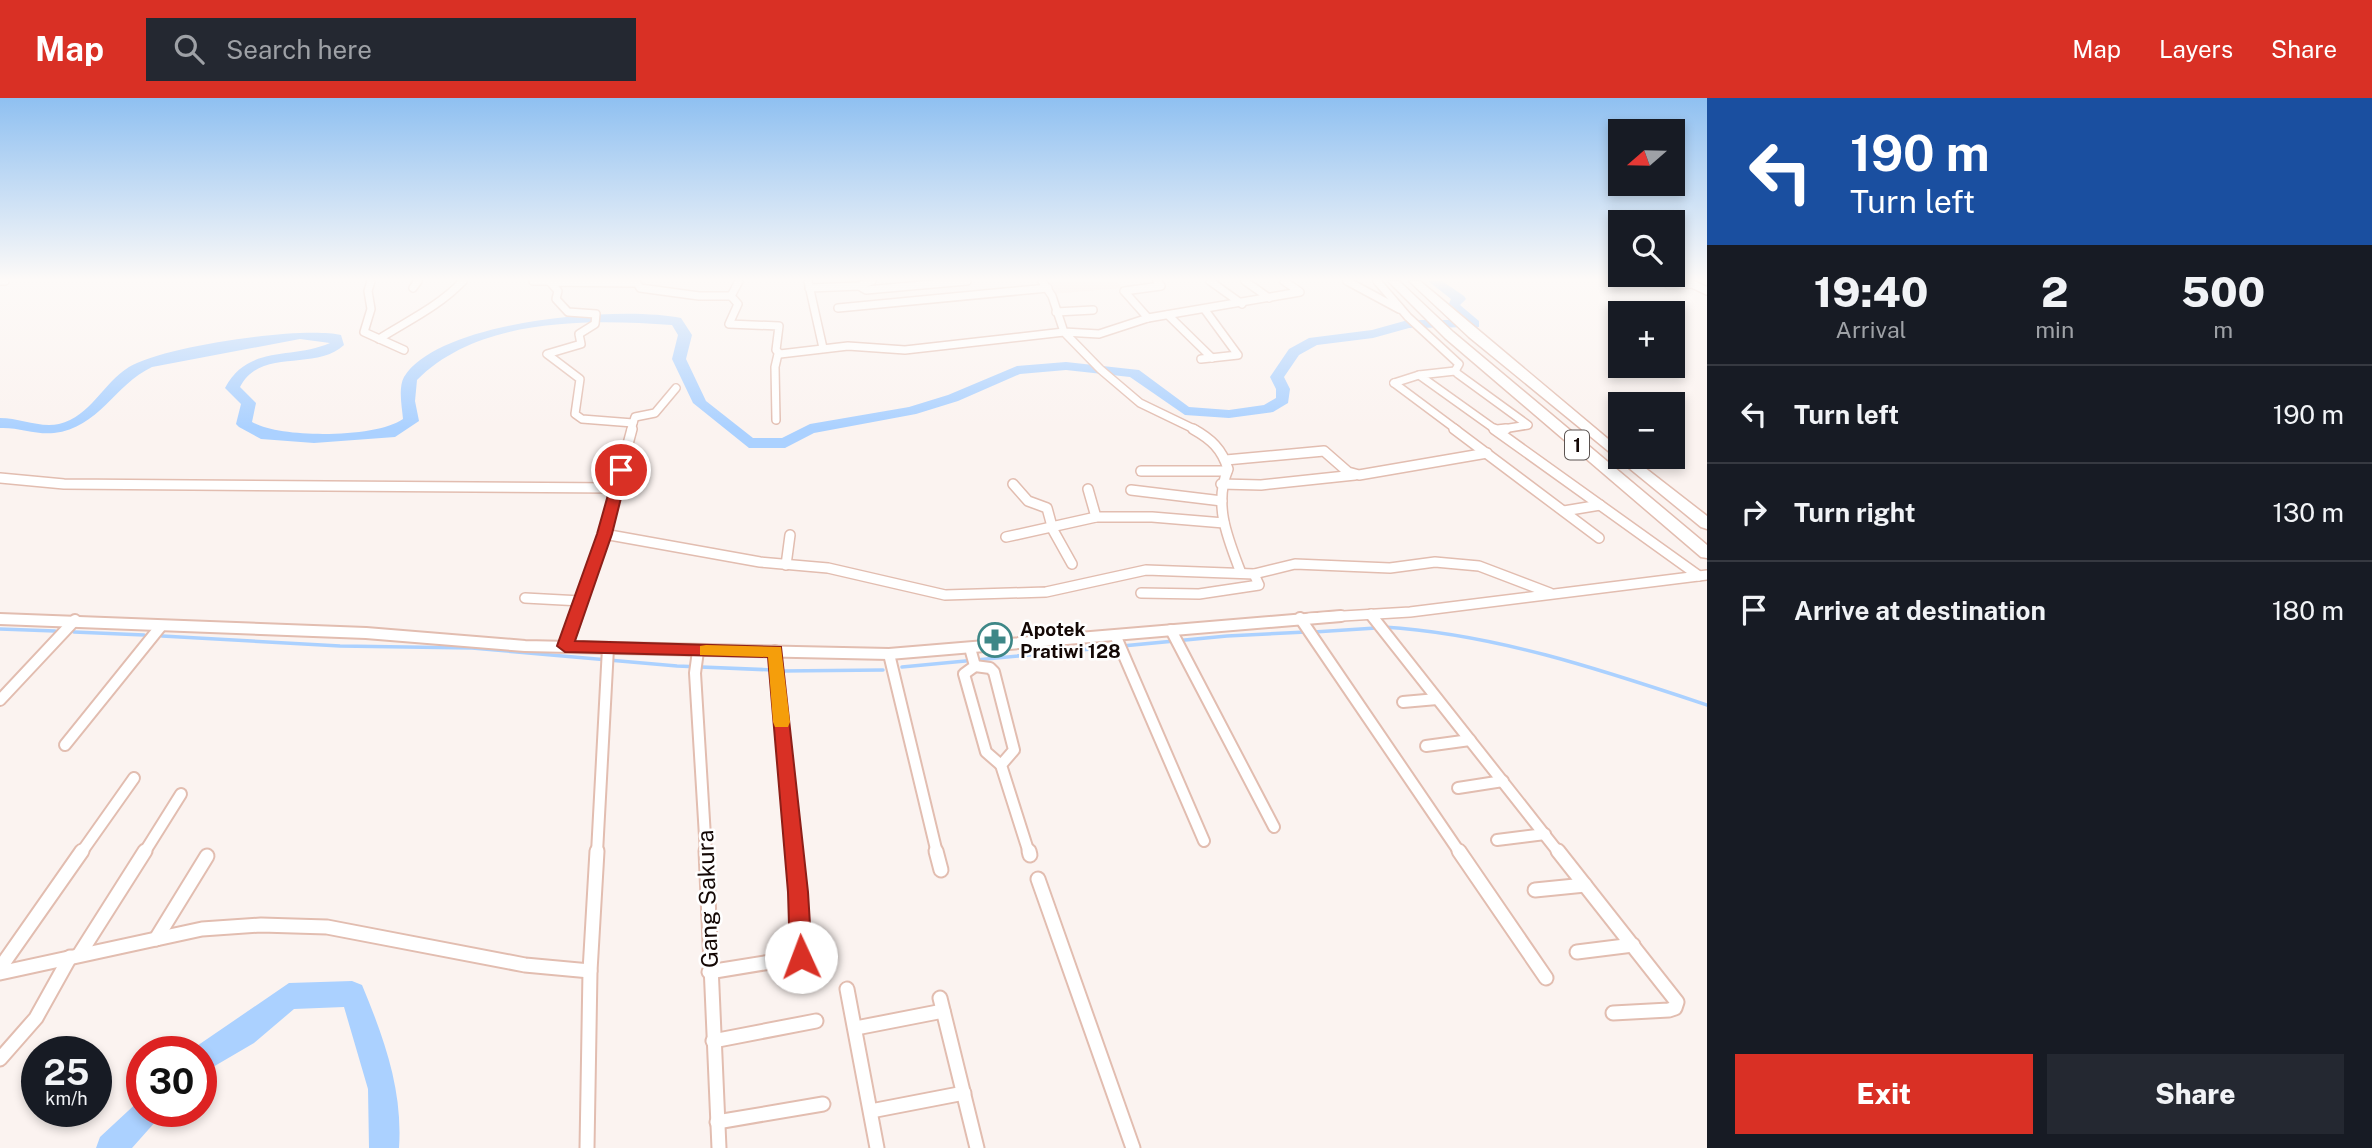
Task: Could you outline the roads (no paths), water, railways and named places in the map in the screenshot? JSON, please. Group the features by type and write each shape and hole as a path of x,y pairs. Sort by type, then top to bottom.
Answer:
{"highway":[{"name":"1","path":"1444,330 1541,415 1707,552"},
{"name":"1","path":"1468,330 1608,446"},
{"path":"1541,415 1567,413"},
{"name":"1","path":"1637,469 1707,524"}],"street":[{"path":"363,330 404,350"},
{"path":"379,339 393,330"},
{"path":"584,330 579,334 581,344 547,355 580,379 574,411 577,416 633,423"},
{"path":"776,420 775,367 779,330"},
{"path":"819,330 823,348"},
{"path":"778,354 848,346 905,350 1064,332 1099,334 1111,330"},
{"path":"1183,330 1212,358"},
{"path":"1201,359 1238,355 1220,330"},
{"path":"1422,330 1460,364 1455,371"},
{"path":"1064,332 1145,407 1206,436 1226,460 1227,471 1221,485 1224,523 1241,573"},
{"path":"1497,430 1528,425 1455,371 1419,375 1394,383 1599,538"},
{"path":"1419,375 1703,575"},
{"path":"565,646 604,534 635,417 657,411 676,388"},
{"path":"1226,460 1324,451 1348,472 1356,475"},
{"path":"1221,485 1261,485 1356,475 1487,453"},
{"path":"1141,471 1227,471"},
{"path":"0,478 64,484 616,488"},
{"path":"1013,484 1030,503 1046,507 1051,526 1072,564"},
{"path":"1088,489 1096,517"},
{"path":"1131,490 1222,501"},
{"path":"1564,511 1600,505"},
{"path":"1006,537 1096,517 1152,517 1224,523"},
{"path":"604,534 786,565 831,568 877,582 962,596 1046,592 1148,570 1254,574 1295,564 1390,568 1449,562 1485,567 1550,593"},
{"path":"786,565 790,535"},
{"path":"1141,593 1229,590 1259,585 1254,574"},
{"path":"0,619 366,633 565,646 607,653 697,654 776,662 889,654 973,658 1305,625 1703,575"},
{"path":"525,598 581,601"},
{"path":"1373,616 1673,995 1677,1006 1669,1010 1613,1013"},
{"path":"0,700 75,620"},
{"path":"1305,625 1546,978"},
{"path":"65,745 161,626"},
{"path":"1175,638 1274,827"},
{"path":"1119,643 1204,841"},
{"path":"587,1148 590,971 607,653"},
{"name":"Gang Sakura","path":"697,654 695,673 703,774 709,972 719,1148"},
{"path":"889,654 941,870"},
{"path":"973,658 994,672 1012,733 1014,750 1001,765"},
{"path":"973,658 964,674 986,752 1001,765 1030,855"},
{"path":"709,972 801,957 798,892 776,662"},
{"path":"1403,702 1437,699"},
{"path":"1426,746 1470,740"},
{"path":"0,971 134,778"},
{"path":"1458,788 1503,781"},
{"path":"0,1059 36,1018 181,794"},
{"path":"1497,840 1545,834"},
{"path":"156,939 206,856"},
{"path":"1038,879 1133,1148"},
{"path":"1535,890 1585,885"},
{"path":"0,971 202,929 261,925 327,927 525,965 590,971"},
{"path":"1577,952 1633,944"},
{"path":"847,989 877,1148"},
{"path":"856,1028 941,1004 977,1148"},
{"path":"713,1041 816,1021"},
{"path":"871,1111 964,1093"},
{"path":"718,1122 823,1104"}],"waterway":[{"path":"0,423 42,429 61,428 84,418 126,376 147,364 203,351 300,335 336,338 337,345 315,353 264,361 245,369 232,388 249,403 244,424 261,434 314,438 395,432 411,421 408,401 410,379 427,362 462,343 508,330"},
{"path":"682,330 685,335 679,359 700,403 749,443 785,443 810,429 911,411 953,398 1017,370 1066,366 1134,373 1185,411 1229,414 1268,409 1283,400 1283,389 1277,377 1294,352 1314,341 1387,330"},
{"path":"1384,627 1467,637 1548,655 1707,705"},
{"path":"1314,632 1376,628"},
{"path":"0,629 55,631"},
{"path":"74,632 144,635"},
{"path":"902,667 1227,636 1306,632"},
{"path":"162,636 340,646 472,648 677,666 773,670"},
{"path":"781,671 883,670"},
{"path":"217,1050 244,1033 289,996 352,994 378,1069 385,1108 384,1148"},
{"path":"111,1148 131,1127"}],"place":[{"name":"Apotek Pratiwi 128","path":"995,640"}]}
